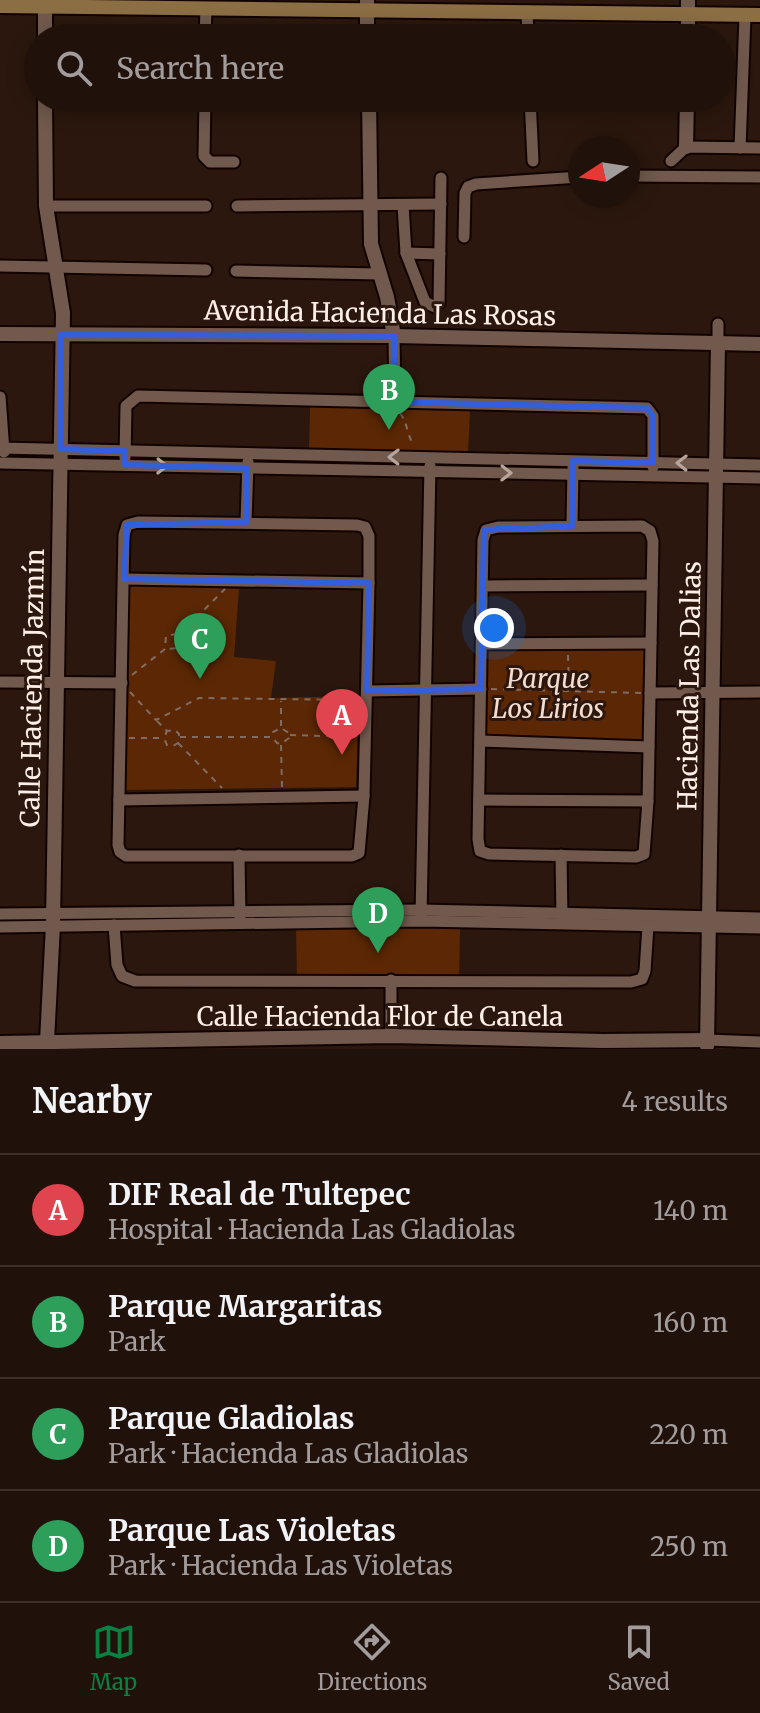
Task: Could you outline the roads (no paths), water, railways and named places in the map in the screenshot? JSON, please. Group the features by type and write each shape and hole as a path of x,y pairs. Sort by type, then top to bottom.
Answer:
{"main road":[{"path":"0,6 45,3 206,9 367,5 527,11 688,7 752,16"}],"street":[{"path":"45,3 45,24"},
{"path":"205,24 206,9"},
{"path":"527,11 527,24"},
{"path":"740,148 752,16"},
{"name":"Calle Hacienda Jazmín","path":"40,1045 53,920 63,313 46,206 45,112"},
{"path":"205,112 206,160 234,162"},
{"path":"369,112 371,244 389,305 394,336 395,402"},
{"path":"531,112 533,161"},
{"path":"686,147 687,112"},
{"path":"671,161 686,147 760,148"},
{"path":"640,176 760,177"},
{"path":"403,205 406,253 425,302 429,306 437,306 441,178"},
{"path":"464,237 465,193 468,187 568,178"},
{"path":"237,206 441,204"},
{"path":"46,206 206,206"},
{"path":"406,253 440,254"},
{"path":"0,266 206,270"},
{"path":"236,271 379,274"},
{"name":"Hacienda Las Dalias","path":"707,1045 718,324"},
{"name":"Avenida Hacienda Las Rosas","path":"0,334 394,336 760,344"},
{"path":"125,465 126,406 138,396 647,408 653,416 653,469"},
{"path":"0,397 2,463 125,451 573,461 653,469"},
{"path":"2,448 125,465 247,468 573,474 653,469 716,470 760,465"},
{"path":"246,522 248,454"},
{"path":"421,916 430,471 426,458"},
{"path":"572,526 573,461"},
{"path":"716,470 760,478"},
{"path":"138,522 365,527 369,536 369,583 364,796 359,853 352,856 126,856 120,852 124,579 124,535 127,525 138,522"},
{"path":"572,526 642,526 650,531 653,541 648,801 644,854 636,857 489,854 480,851 479,800 483,540 486,530 498,527 572,526"},
{"path":"124,579 369,583"},
{"path":"483,586 652,585"},
{"path":"482,644 651,643"},
{"path":"0,682 122,683"},
{"path":"366,696 425,690 481,689"},
{"path":"650,693 760,692"},
{"path":"480,741 649,747"},
{"path":"119,800 364,796"},
{"path":"479,800 648,801"},
{"path":"239,855 240,917"},
{"path":"561,855 562,919"},
{"path":"0,914 114,925 240,917"},
{"path":"0,927 53,920 421,916 711,922 760,928"},
{"path":"562,919 648,926 760,918"},
{"path":"114,925 117,965 122,976 135,981 631,982 642,979 645,971 648,926"},
{"path":"391,980 391,1036"},
{"name":"Calle Hacienda Flor de Canela","path":"0,1043 40,1045 391,1036 603,1045 760,1042"}],"place":[{"name":"Parque Margaritas","path":"389,430"},
{"name":"Parque Gladiolas","path":"200,679"},
{"name":"DIF Real de Tultepec","path":"342,755"},
{"name":"Parque Las Violetas","path":"378,953"}],"park label":[{"name":"Parque Los Lirios","path":"548,693"}]}
